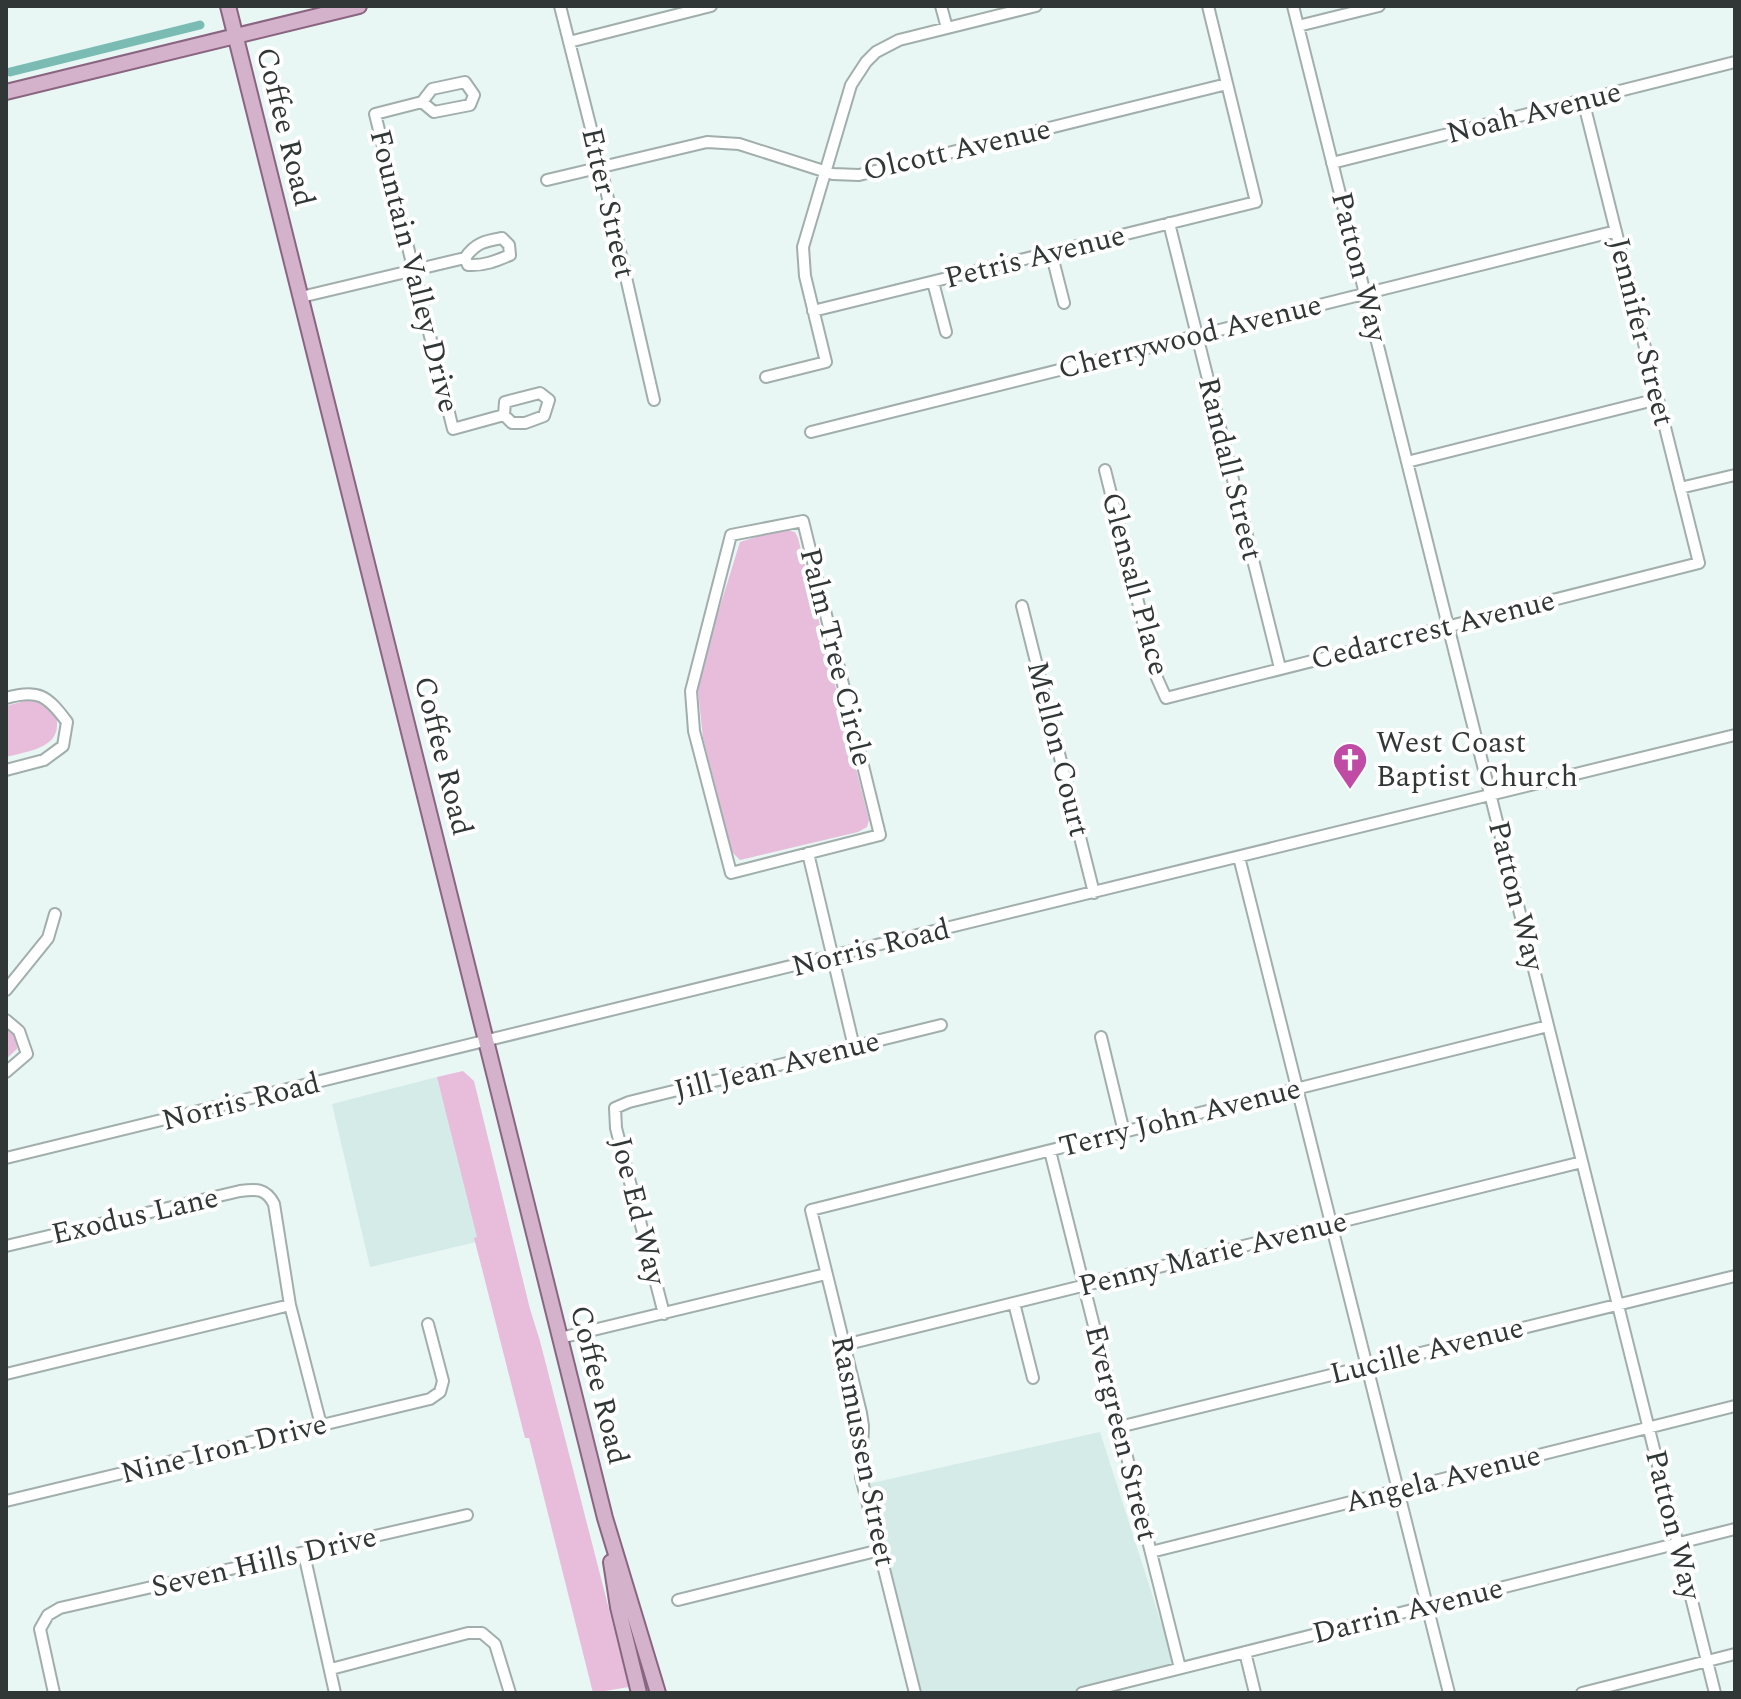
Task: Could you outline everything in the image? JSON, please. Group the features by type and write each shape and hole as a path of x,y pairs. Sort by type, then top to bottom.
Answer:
{"main road":[{"name":"Coffee Road","path":"228,6 605,1518 658,1693"},
{"path":"6,92 359,6"},
{"name":"Coffee Road","path":"605,1518 618,1607 639,1693"}],"street":[{"name":"Etter Street","path":"560,6 654,400"},
{"path":"569,42 711,6"},
{"path":"941,6 947,28"},
{"path":"766,377 826,362 805,276 803,247 851,85 866,62 876,52 899,40 1036,6"},
{"path":"1208,6 1227,84"},
{"name":"Patton Way","path":"1293,6 1715,1693"},
{"path":"1298,26 1379,6"},
{"name":"Noah Avenue","path":"1332,163 1735,62"},
{"path":"465,82 474,95 470,105 434,112 422,102 432,89 465,82"},
{"name":"Olcott Avenue","path":"547,180 694,144 722,142 739,144 824,172 859,175 1227,84"},
{"name":"Petris Avenue","path":"813,311 1256,202 1227,84"},
{"name":"Jennifer Street","path":"1583,100 1699,563"},
{"name":"Fountain Valley Drive","path":"422,102 375,114 453,429 504,415"},
{"name":"Randall Street","path":"1169,223 1280,668"},
{"name":"Cherrywood Avenue","path":"811,432 1616,231"},
{"path":"1051,252 1064,303"},
{"path":"301,297 465,258"},
{"path":"933,282 946,332"},
{"path":"1407,462 1658,399"},
{"name":"Glensall Place","path":"1105,470 1157,678 1166,698"},
{"path":"1680,488 1735,475"},
{"name":"Palm Tree Circle","path":"803,521 880,835 808,853 731,873 694,731 691,701 699,657 731,535 803,521"},
{"name":"Cedarcrest Avenue","path":"1166,698 1699,563"},
{"name":"Mellon Court","path":"1022,606 1094,893"},
{"path":"6,698 30,692 53,702 67,722 63,746 44,760 6,770"},
{"name":"Norris Road","path":"6,1158 1735,735"},
{"path":"808,853 854,1047"},
{"path":"1239,857 1449,1693"},
{"path":"6,990 48,938 55,914"},
{"path":"6,1020 19,1031 27,1054 6,1072"},
{"name":"Jill Jean Avenue","path":"615,1108 941,1025"},
{"name":"Terry John Avenue","path":"811,1210 1548,1026"},
{"path":"1101,1037 1124,1132"},
{"name":"Joe Ed Way","path":"615,1108 616,1128 664,1314"},
{"name":"Evergreen Street","path":"1050,1151 1180,1668"},
{"name":"Penny Marie Avenue","path":"844,1345 1582,1162"},
{"name":"Exodus Lane","path":"6,1246 258,1188 270,1194 274,1204 290,1305"},
{"name":"Rasmussen Street","path":"811,1210 863,1426 861,1477 915,1693"},
{"path":"560,1338 826,1274"},
{"name":"Lucille Avenue","path":"1119,1427 1735,1276"},
{"path":"1014,1303 1033,1378"},
{"path":"6,1374 290,1305 321,1425"},
{"name":"Nine Iron Drive","path":"6,1501 430,1399 440,1392 443,1381 428,1324"},
{"name":"Angela Avenue","path":"1151,1552 1735,1406"},
{"name":"Seven Hills Drive","path":"54,1693 40,1629 48,1615 60,1608 467,1515"},
{"name":"Darrin Avenue","path":"1082,1693 1735,1529"},
{"path":"678,1600 880,1550"},
{"path":"304,1554 335,1693"},
{"path":"331,1669 468,1633 482,1633 495,1644 510,1693"},
{"path":"1245,1652 1255,1693"},
{"path":"1582,1693 1735,1654"}],"shaded area":[{"path":"782,529 795,532 798,538 869,820 867,827 858,832 740,860 732,852 703,738 698,691 702,664 740,542"},
{"path":"32,699 41,701 55,712 56,733 44,745 6,757 6,706"},
{"path":"6,1027 16,1034 17,1049 6,1059"},
{"path":"463,1071 474,1081 629,1687 593,1693 529,1438 525,1438 474,1238 477,1237 437,1077"},
{"path":"437,1077 481,1241 370,1267 332,1104"},
{"path":"1100,1432 1176,1669 1079,1693 914,1693 863,1485"}],"waterway":[{"path":"10,72 200,25"}],"place":[{"name":"West Coast Baptist Church","path":"1350,791"}]}
